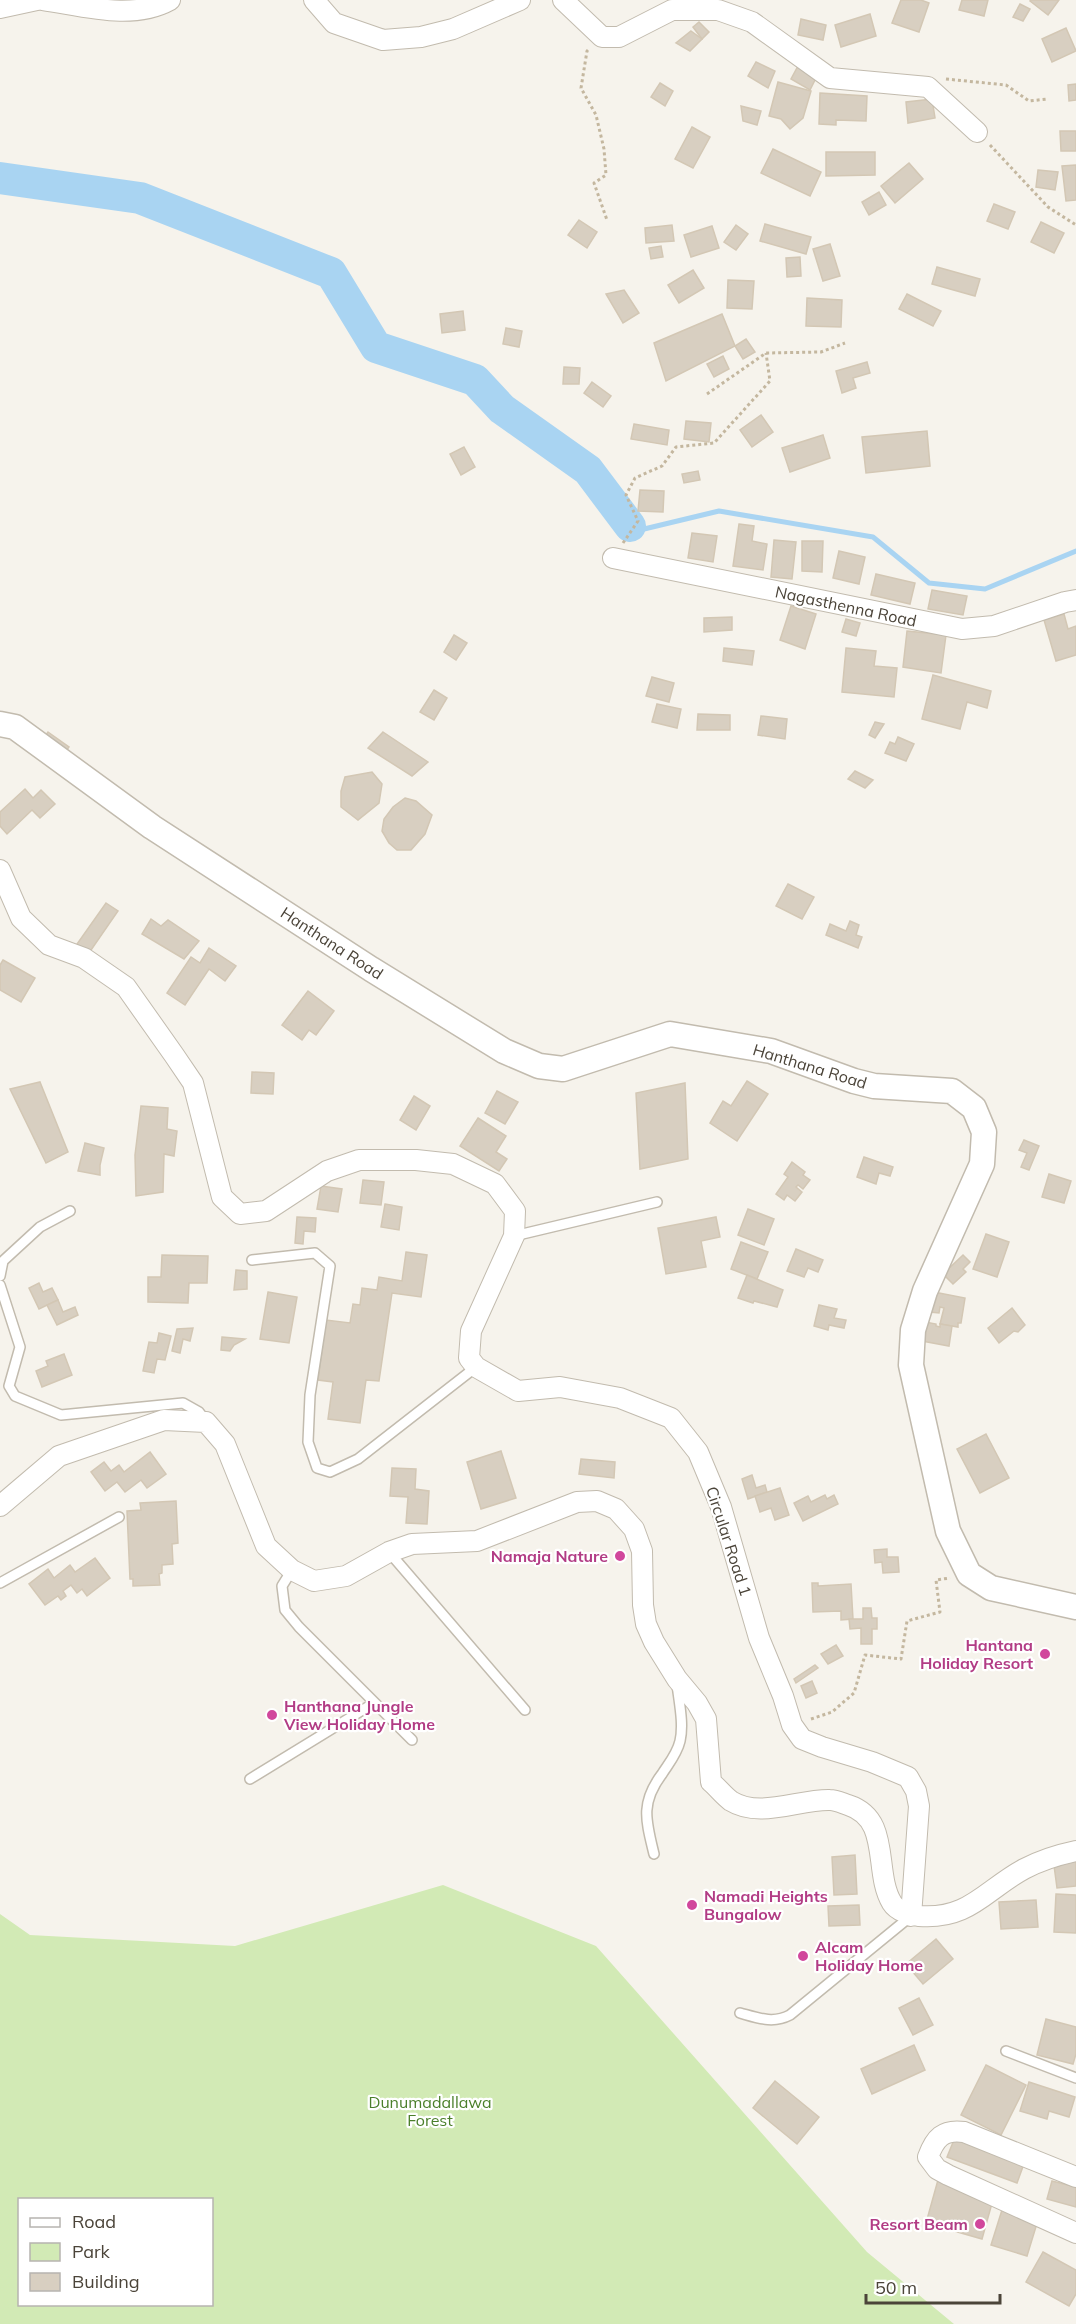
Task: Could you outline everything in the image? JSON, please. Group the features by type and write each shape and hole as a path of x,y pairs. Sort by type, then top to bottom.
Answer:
{"street":[{"path":"0,8 37,0"},
{"path":"43,0 126,12 160,6 170,0"},
{"path":"314,0 334,22 383,40 421,37 453,29 520,0"},
{"path":"563,0 602,37 619,37 672,10 718,10 752,22 830,78 928,87 977,132"},
{"name":"Nagasthenna Road","path":"614,558 962,629 994,626 1076,600"},
{"name":"Hanthana Road","path":"0,724 15,727 152,827 371,969 504,1051 539,1066 563,1069 670,1034 771,1051 874,1086 952,1091 974,1108 984,1132 981,1164 925,1291 913,1330 911,1365 948,1531 969,1574"},
{"path":"0,870 21,918 49,945 84,958 126,987 174,1055 193,1083 222,1197 240,1214 266,1211 327,1171 359,1160 416,1160 453,1164 495,1184 515,1211 514,1236 471,1331 469,1358 476,1367"},
{"name":"Circular Road 1","path":"476,1367 518,1391 560,1387 620,1398 671,1418 698,1452 722,1507 759,1638 783,1696 792,1725"},
{"path":"0,1506 59,1456 164,1420 206,1422 225,1444 266,1546 292,1570 314,1581 346,1576 389,1552 412,1544 477,1541 577,1502 597,1501 616,1509 634,1529 642,1551 643,1605 646,1624 654,1642 677,1679 697,1703 706,1719 711,1782 732,1801 758,1809 831,1800 851,1806 868,1818 878,1836 884,1890 894,1906 911,1916 938,1917 961,1911 1024,1869 1054,1855 1076,1851"},
{"path":"969,1574 991,1588 1076,1607"},
{"path":"792,1725 802,1739 872,1762 908,1778 916,1791 919,1806 911,1916"},
{"path":"1076,2176 964,2132 945,2132 934,2141 928,2157 937,2169 948,2175 1076,2234"}],"lane":[{"path":"514,1236 657,1202"},
{"path":"0,1276 3,1261 40,1227 70,1211"},
{"path":"252,1260 315,1253 330,1266 310,1395 308,1442 317,1468 330,1472 358,1459 476,1367"},
{"path":"0,1285 20,1347 9,1386 15,1396 61,1415 183,1403 199,1412 206,1422"},
{"path":"0,1583 119,1517"},
{"path":"389,1552 525,1710"},
{"path":"292,1570 282,1586 285,1610 299,1627 412,1740"},
{"path":"654,1854 645,1816 648,1798 654,1784 675,1755 681,1739 677,1679"},
{"path":"250,1779 374,1703"},
{"path":"740,2013 767,2020 779,2020 790,2015 911,1916"},
{"path":"1006,2051 1076,2078"}],"path":[{"path":"602,37 597,45 586,51 580,88 596,115 604,149 606,175 594,183 607,220"},
{"path":"928,87 947,79 1006,85 1029,101 1047,99"},
{"path":"977,132 1048,207 1076,225"},
{"path":"708,394 766,353 821,352 845,343"},
{"path":"614,558 638,521 626,495 635,478 662,466 676,447 714,443 770,381 766,353"},
{"path":"792,1725 832,1712 854,1692 865,1655 901,1659 907,1621 940,1612 936,1580 969,1574"}],"green space":[{"name":"Dunumadallawa Forest","path":"443,1885 596,1946 867,2252 954,2324 0,2324 0,1914 30,1935 235,1946"}],"building":[{"path":"901,0 921,0 929,3 919,32 892,23"},
{"path":"962,0 988,0 984,16 959,10"},
{"path":"1031,0 1059,0 1048,15"},
{"path":"1020,4 1030,9 1023,21 1013,17"},
{"path":"870,14 876,36 841,47 835,25"},
{"path":"801,19 826,25 823,40 798,35"},
{"path":"699,22 709,32 702,39 693,27"},
{"path":"1066,28 1076,51 1052,62 1042,39"},
{"path":"691,31 702,39 690,51 676,43"},
{"path":"756,62 775,71 768,88 748,76"},
{"path":"798,66 817,76 810,90 791,79"},
{"path":"778,82 811,91 803,118 790,129 781,119 769,116"},
{"path":"660,83 673,91 665,106 651,97"},
{"path":"1076,84 1076,100 1069,101 1068,85"},
{"path":"820,93 867,96 866,121 836,120 836,125 819,124"},
{"path":"932,99 935,118 908,123 906,102"},
{"path":"741,106 761,111 757,125 743,121"},
{"path":"692,127 710,137 693,168 675,159"},
{"path":"1060,131 1076,131 1076,151 1061,151"},
{"path":"773,149 821,172 810,196 761,173"},
{"path":"826,152 875,152 875,175 826,176"},
{"path":"909,163 923,179 895,203 881,186"},
{"path":"1076,165 1076,200 1066,201 1062,166"},
{"path":"1038,170 1058,172 1055,190 1036,187"},
{"path":"879,192 886,205 869,215 862,202"},
{"path":"994,204 1015,212 1008,229 987,221"},
{"path":"579,220 597,232 587,248 568,235"},
{"path":"1041,222 1064,233 1054,253 1031,242"},
{"path":"765,224 811,237 806,254 760,241"},
{"path":"672,225 674,241 646,243 645,228"},
{"path":"736,225 748,234 736,250 724,242"},
{"path":"712,226 719,248 691,257 684,235"},
{"path":"830,244 840,276 823,281 813,249"},
{"path":"661,246 663,257 651,259 649,248"},
{"path":"800,257 801,276 787,277 786,258"},
{"path":"937,267 980,279 975,296 932,284"},
{"path":"693,270 704,288 679,303 668,285"},
{"path":"728,280 754,281 752,309 727,308"},
{"path":"624,290 639,313 623,323 606,294"},
{"path":"907,294 941,311 933,326 899,309"},
{"path":"807,298 842,300 841,327 806,326"},
{"path":"463,311 465,330 442,333 440,314"},
{"path":"722,314 735,346 666,381 654,343"},
{"path":"506,328 522,331 519,347 503,344"},
{"path":"746,339 755,352 743,359 735,346"},
{"path":"723,356 729,369 714,377 707,364"},
{"path":"867,362 870,373 853,378 856,388 842,393 836,371"},
{"path":"564,367 580,368 579,384 563,384"},
{"path":"592,382 611,396 603,407 584,393"},
{"path":"761,415 773,432 752,447 740,430"},
{"path":"686,421 711,423 709,442 684,439"},
{"path":"634,424 669,430 667,445 631,439"},
{"path":"927,431 930,466 866,473 862,437"},
{"path":"823,435 830,458 790,472 782,448"},
{"path":"464,447 475,467 461,475 450,454"},
{"path":"698,471 700,480 684,483 682,474"},
{"path":"640,490 664,491 663,512 638,511"},
{"path":"739,524 754,526 752,541 767,544 763,570 733,566"},
{"path":"692,533 717,536 713,562 688,558"},
{"path":"774,540 796,542 792,579 771,577"},
{"path":"802,541 823,541 822,572 802,571"},
{"path":"839,551 865,557 859,584 833,578"},
{"path":"876,574 915,583 910,604 871,595"},
{"path":"932,590 967,596 963,615 928,609"},
{"path":"791,606 816,614 805,649 780,640"},
{"path":"1064,614 1068,629 1076,626 1076,655 1056,661 1044,620"},
{"path":"732,617 732,630 704,632 704,618"},
{"path":"846,619 860,623 856,636 842,632"},
{"path":"907,631 946,635 941,673 903,667"},
{"path":"454,635 467,643 456,660 444,652"},
{"path":"724,648 754,651 752,665 723,661"},
{"path":"846,648 876,651 874,666 897,668 894,697 842,692"},
{"path":"933,675 991,691 987,708 967,702 960,729 922,719"},
{"path":"652,677 674,683 669,702 646,696"},
{"path":"434,690 447,698 434,720 420,712"},
{"path":"657,704 681,709 677,728 652,722"},
{"path":"698,714 730,715 730,730 697,730"},
{"path":"761,716 787,719 785,739 758,735"},
{"path":"875,722 884,724 875,738 869,735"},
{"path":"48,732 69,747 64,754 43,739"},
{"path":"383,732 428,762 412,776 368,748"},
{"path":"898,737 914,744 906,761 885,753 890,742 895,744"},
{"path":"855,771 873,780 865,788 848,779"},
{"path":"372,772 382,784 379,803 358,820 341,807 341,791 345,777"},
{"path":"25,789 33,798 41,790 55,804 40,818 32,810 7,834 0,826 0,812"},
{"path":"405,798 416,801 432,815 425,834 411,850 397,850 389,843 382,831 384,819 393,807"},
{"path":"788,884 814,897 802,919 776,906"},
{"path":"106,903 118,911 89,953 77,944"},
{"path":"151,919 161,926 168,920 199,941 184,959 142,934"},
{"path":"850,921 859,925 856,935 862,937 858,948 826,935 830,924 846,931"},
{"path":"209,948 236,966 225,981 209,969 185,1005 167,993 191,957 200,963"},
{"path":"3,960 35,978 21,1002 0,990 0,965"},
{"path":"308,991 334,1011 316,1035 309,1030 302,1040 282,1025"},
{"path":"252,1072 274,1073 273,1094 251,1093"},
{"path":"747,1081 768,1094 737,1141 710,1123 723,1101 731,1106"},
{"path":"40,1082 68,1152 46,1163 10,1089"},
{"path":"685,1083 688,1159 640,1169 636,1093"},
{"path":"497,1091 518,1102 505,1124 485,1113"},
{"path":"414,1096 430,1106 416,1130 400,1120"},
{"path":"141,1106 168,1108 167,1129 177,1131 174,1156 164,1154 163,1192 136,1196 135,1155"},
{"path":"478,1118 506,1136 496,1152 507,1159 499,1171 460,1146"},
{"path":"1024,1140 1039,1146 1029,1170 1021,1167 1027,1153 1019,1150"},
{"path":"85,1143 104,1148 100,1175 78,1171"},
{"path":"864,1157 893,1167 890,1176 879,1173 876,1184 857,1177"},
{"path":"792,1162 805,1172 803,1175 810,1180 803,1189 798,1185 796,1187 802,1192 795,1201 787,1195 784,1200 776,1194 788,1177 784,1174"},
{"path":"1049,1174 1071,1181 1064,1203 1042,1197"},
{"path":"363,1180 384,1182 381,1205 360,1203"},
{"path":"321,1186 342,1189 338,1212 317,1209"},
{"path":"385,1204 402,1207 399,1230 381,1227"},
{"path":"748,1209 774,1219 764,1245 738,1235"},
{"path":"297,1217 316,1218 315,1232 304,1231 303,1244 295,1243"},
{"path":"716,1217 720,1237 701,1241 706,1267 666,1274 658,1228"},
{"path":"986,1234 1009,1242 997,1277 973,1269"},
{"path":"741,1242 768,1252 757,1279 731,1269"},
{"path":"796,1249 823,1260 818,1272 808,1268 804,1277 787,1271"},
{"path":"406,1252 427,1255 421,1297 392,1293 379,1381 366,1380 360,1423 328,1419 333,1382 318,1380 326,1320 350,1323 353,1304 360,1305 362,1288 377,1290 379,1277 402,1281"},
{"path":"162,1255 208,1256 207,1283 189,1283 188,1303 148,1302 148,1277 161,1277"},
{"path":"963,1255 970,1262 963,1269 966,1272 953,1284 943,1274"},
{"path":"236,1270 247,1271 247,1289 234,1290"},
{"path":"747,1275 783,1290 777,1307 738,1298"},
{"path":"39,1283 43,1292 52,1288 58,1300 39,1309 29,1288"},
{"path":"268,1292 297,1297 289,1343 260,1339"},
{"path":"934,1292 965,1298 961,1323 958,1323 958,1327 940,1324 944,1308 940,1307 939,1313 930,1312"},
{"path":"58,1300 63,1312 75,1307 78,1315 57,1325 47,1305"},
{"path":"819,1305 837,1309 834,1318 846,1320 844,1328 829,1325 828,1330 814,1326"},
{"path":"1012,1308 1025,1325 999,1343 988,1328"},
{"path":"920,1321 940,1327 940,1324 952,1326 949,1346 916,1340"},
{"path":"193,1328 190,1341 183,1339 180,1353 172,1351 177,1329"},
{"path":"159,1333 171,1336 165,1360 157,1359 154,1373 143,1371 149,1342 157,1343"},
{"path":"222,1337 245,1339 234,1345 230,1351 221,1350"},
{"path":"64,1354 72,1375 42,1387 36,1371 48,1366 46,1361"},
{"path":"986,1434 1009,1478 980,1493 957,1449"},
{"path":"501,1451 516,1498 481,1509 467,1462"},
{"path":"150,1452 166,1474 147,1488 141,1480 125,1492 117,1482 105,1491 91,1472 104,1462 111,1471 119,1465 124,1472"},
{"path":"581,1459 615,1462 614,1478 579,1474"},
{"path":"392,1468 416,1469 415,1489 429,1491 427,1524 406,1523 408,1497 390,1496"},
{"path":"752,1475 756,1488 765,1485 767,1492 748,1499 742,1479"},
{"path":"780,1488 789,1515 775,1520 771,1508 760,1512 755,1496"},
{"path":"825,1495 827,1499 834,1495 838,1504 803,1521 794,1503 808,1496 811,1502"},
{"path":"176,1501 178,1543 172,1544 173,1564 162,1565 162,1573 159,1574 160,1585 133,1586 133,1579 130,1579 127,1511 141,1510 140,1503"},
{"path":"887,1549 887,1557 898,1557 899,1572 883,1573 882,1562 875,1563 874,1550"},
{"path":"95,1558 110,1578 87,1596 82,1589 77,1593 71,1585 63,1591 66,1596 61,1600 58,1596 45,1605 29,1584 48,1569 54,1578 70,1565 75,1572"},
{"path":"812,1583 818,1583 818,1586 851,1584 853,1619 841,1620 841,1611 813,1612"},
{"path":"863,1608 871,1608 872,1618 877,1618 877,1629 872,1629 872,1644 861,1644 861,1628 850,1629 849,1619 863,1619"},
{"path":"836,1645 843,1656 828,1664 821,1654"},
{"path":"815,1665 818,1668 796,1683 794,1679"},
{"path":"812,1681 817,1693 806,1698 801,1686"},
{"path":"855,1855 857,1894 834,1895 832,1857"},
{"path":"1076,1855 1076,1886 1057,1888 1053,1858"},
{"path":"1056,1894 1076,1895 1076,1933 1054,1932"},
{"path":"1036,1900 1038,1927 1001,1929 999,1902"},
{"path":"859,1905 860,1925 829,1926 828,1906"},
{"path":"936,1939 953,1959 923,1984 906,1964"},
{"path":"919,1998 933,2025 913,2035 899,2008"},
{"path":"1046,2019 1076,2027 1076,2054 1073,2064 1037,2055"},
{"path":"914,2045 925,2070 872,2094 861,2069"},
{"path":"986,2065 1026,2085 1001,2135 961,2115"},
{"path":"775,2081 819,2117 797,2144 753,2108"},
{"path":"1029,2082 1075,2097 1069,2117 1049,2111 1047,2119 1020,2111"},
{"path":"956,2135 1025,2161 1017,2183 947,2157"},
{"path":"938,2180 994,2196 982,2239 926,2223"},
{"path":"1052,2181 1076,2187 1076,2207 1047,2199"},
{"path":"1002,2210 1038,2220 1027,2256 991,2245"},
{"path":"1043,2252 1076,2270 1076,2294 1069,2306 1026,2282"}],"waterway":[{"path":"0,178 140,198 331,273 376,347 475,380 502,409 588,470 630,526"},
{"path":"640,530 719,511 873,537 929,583 985,589 1076,551"}],"place":[{"name":"Namaja Nature","path":"620,1556"},
{"name":"Hantana Holiday Resort","path":"1045,1654"},
{"name":"Hanthana Jungle View Holiday Home","path":"272,1715"},
{"name":"Namadi Heights Bungalow","path":"692,1905"},
{"name":"Alcam Holiday Home","path":"803,1956"},
{"name":"Resort Beam","path":"980,2224"}]}
